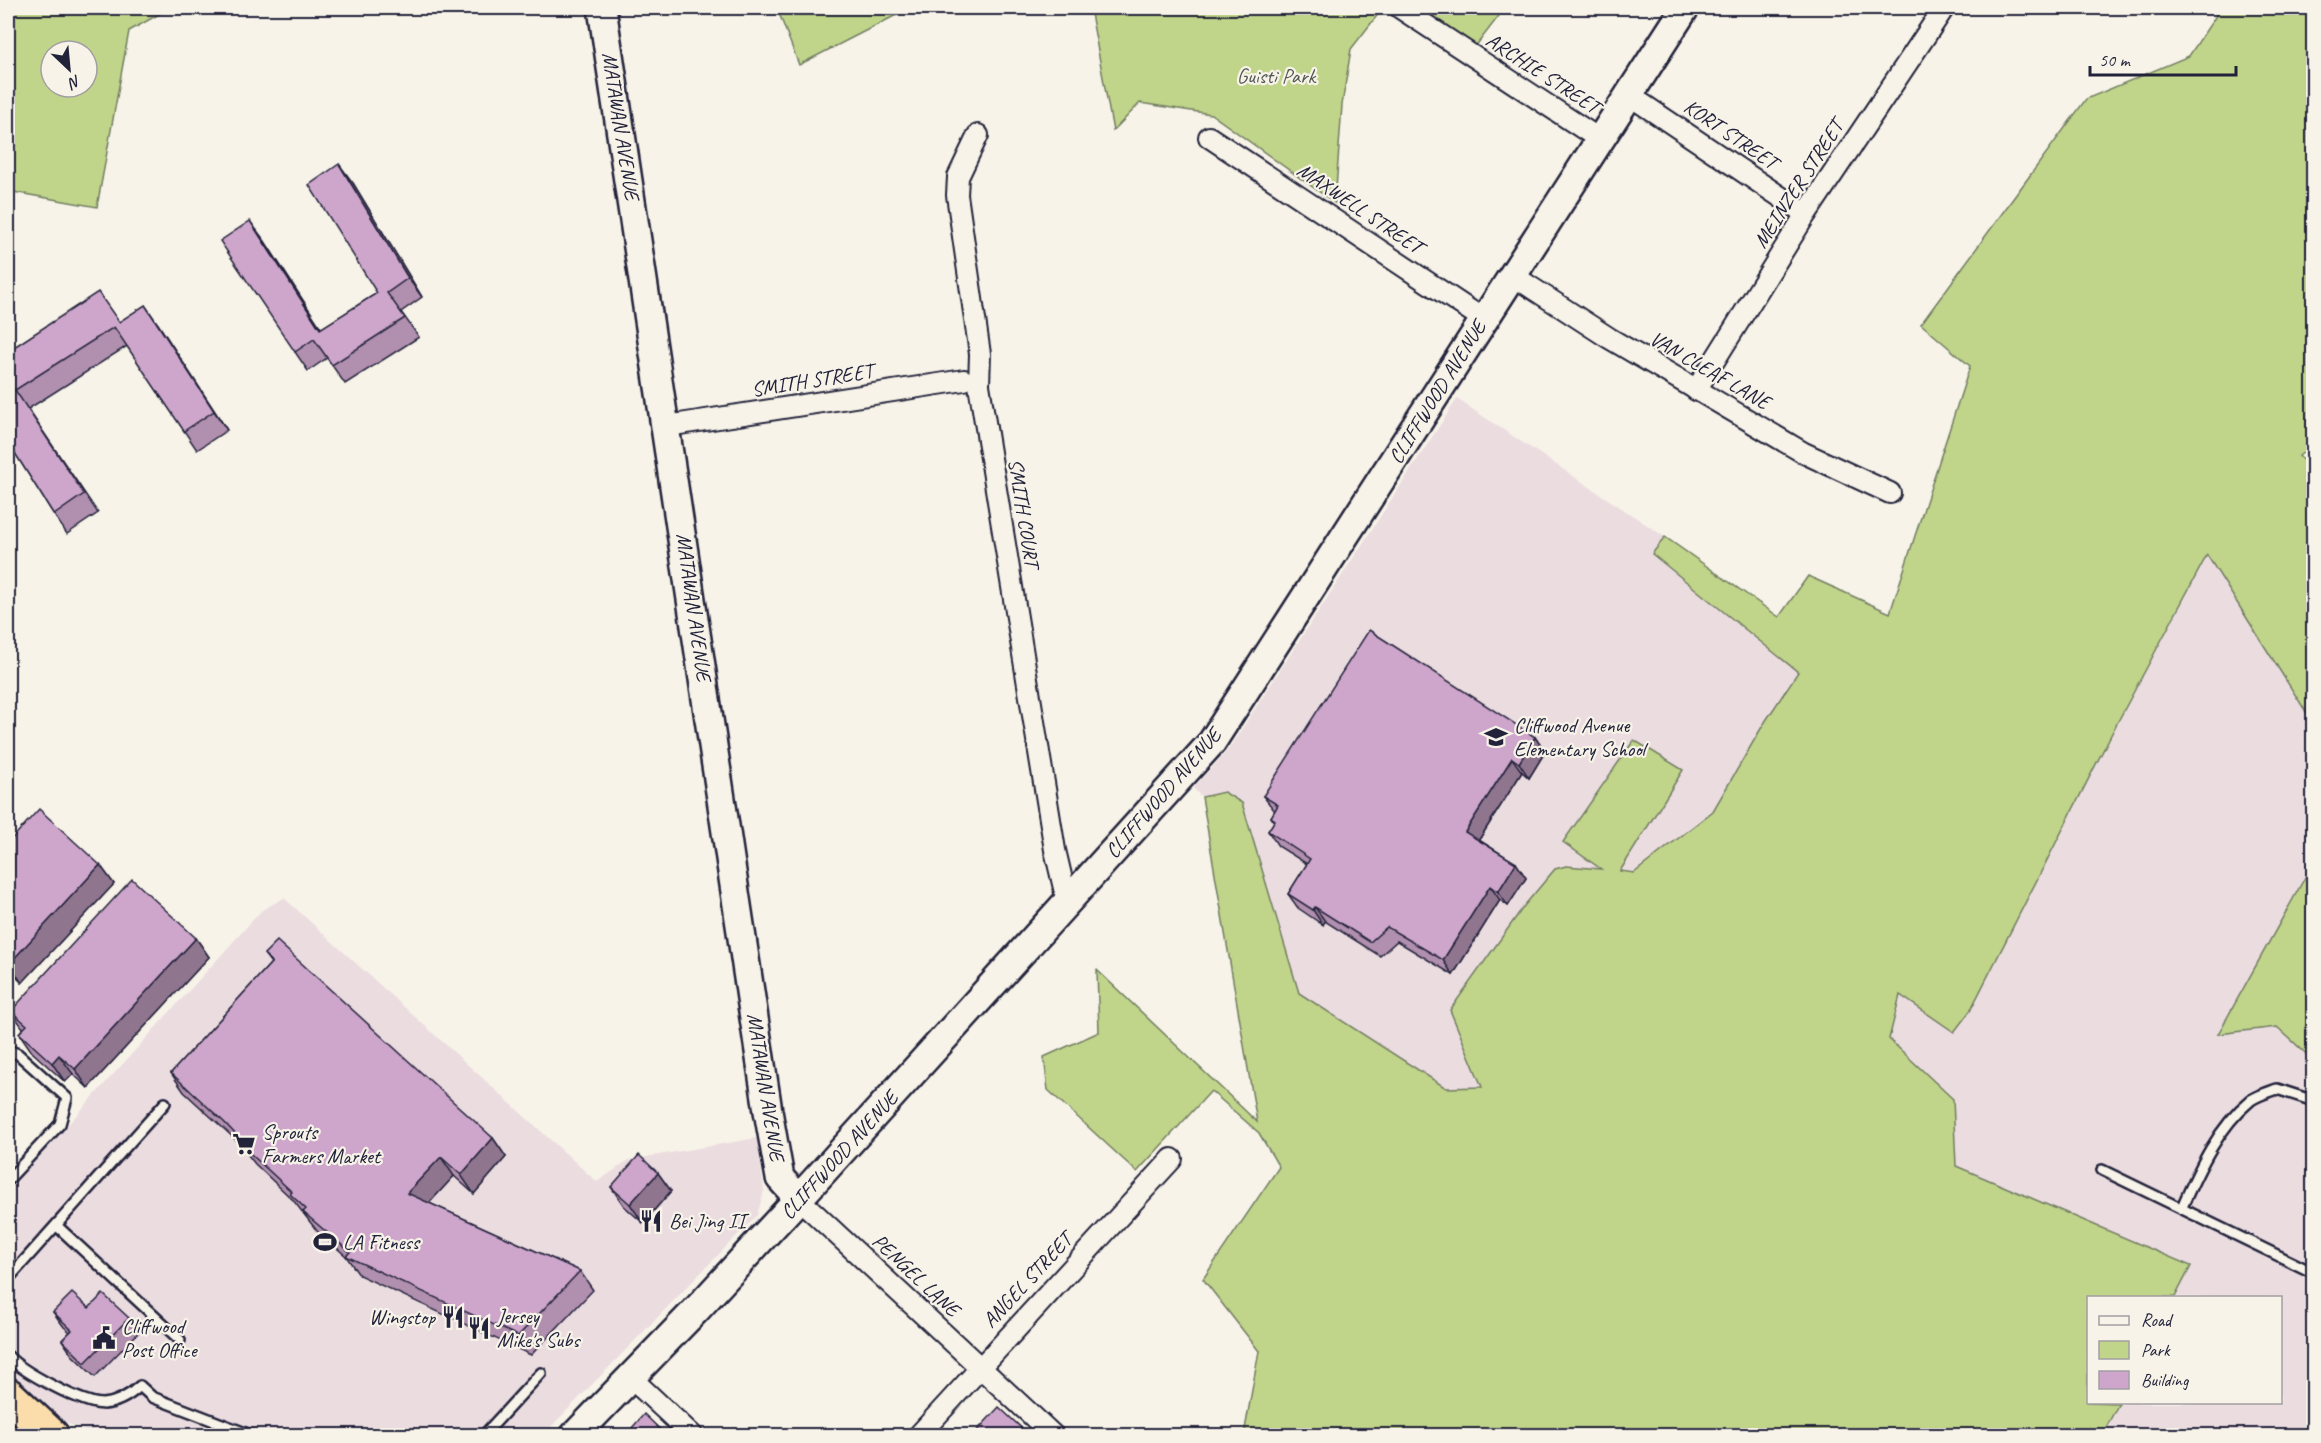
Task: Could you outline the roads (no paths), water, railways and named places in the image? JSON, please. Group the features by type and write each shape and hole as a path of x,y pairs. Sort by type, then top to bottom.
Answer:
{"highway":[{"path":"8,1395 52,1436"},
{"path":"8,1424 36,1436"}],"main road":[{"name":"MATAWAN AVENUE","path":"603,8 668,426 768,1111 780,1178 799,1199"},
{"name":"CLIFFWOOD AVENUE","path":"574,1436 799,1199 1212,742 1685,8"}],"street":[{"name":"ARCHIE STREET","path":"1400,8 1599,140"},
{"name":"MEINZER STREET","path":"1696,390 1806,214 1944,8"},
{"name":"KORT STREET","path":"1629,95 1806,214"},
{"name":"SMITH COURT","path":"978,135 958,177 957,195 980,354 979,385 1049,815 1067,901"},
{"name":"MAXWELL STREET","path":"1209,137 1483,319"},
{"name":"VAN CLEAF LANE","path":"1512,275 1609,338 1804,453 1890,493"},
{"name":"SMITH STREET","path":"668,426 964,380"},
{"name":"ANGEL STREET","path":"918,1436 1172,1159"},
{"name":"PENGEL LANE","path":"799,1199 1054,1436"},
{"path":"630,1377 693,1436"}],"lane":[{"path":"8,1050 18,1054 67,1098 60,1124 8,1180"},
{"path":"2182,1207 2203,1160 2236,1114 2253,1098 2277,1089 2313,1101"},
{"path":"8,1279 165,1102"},
{"path":"2102,1170 2182,1207 2313,1273"},
{"path":"57,1226 180,1340"},
{"path":"8,1356 22,1368 94,1403 120,1400 129,1396 140,1386 152,1397 253,1436"},
{"path":"483,1436 541,1373"}],"place":[{"name":"Cliffwood Avenue Elementary School","path":"1496,737"},
{"name":"Sprouts Farmers Market","path":"244,1144"},
{"name":"Bei Jing II","path":"651,1221"},
{"name":"LA Fitness","path":"325,1242"},
{"name":"Wingstop","path":"453,1317"},
{"name":"Jersey Mike's Subs","path":"479,1328"},
{"name":"Cliffwood Post Office","path":"104,1338"}],"park label":[{"name":"Guisti Park","path":"1276,76"}]}
